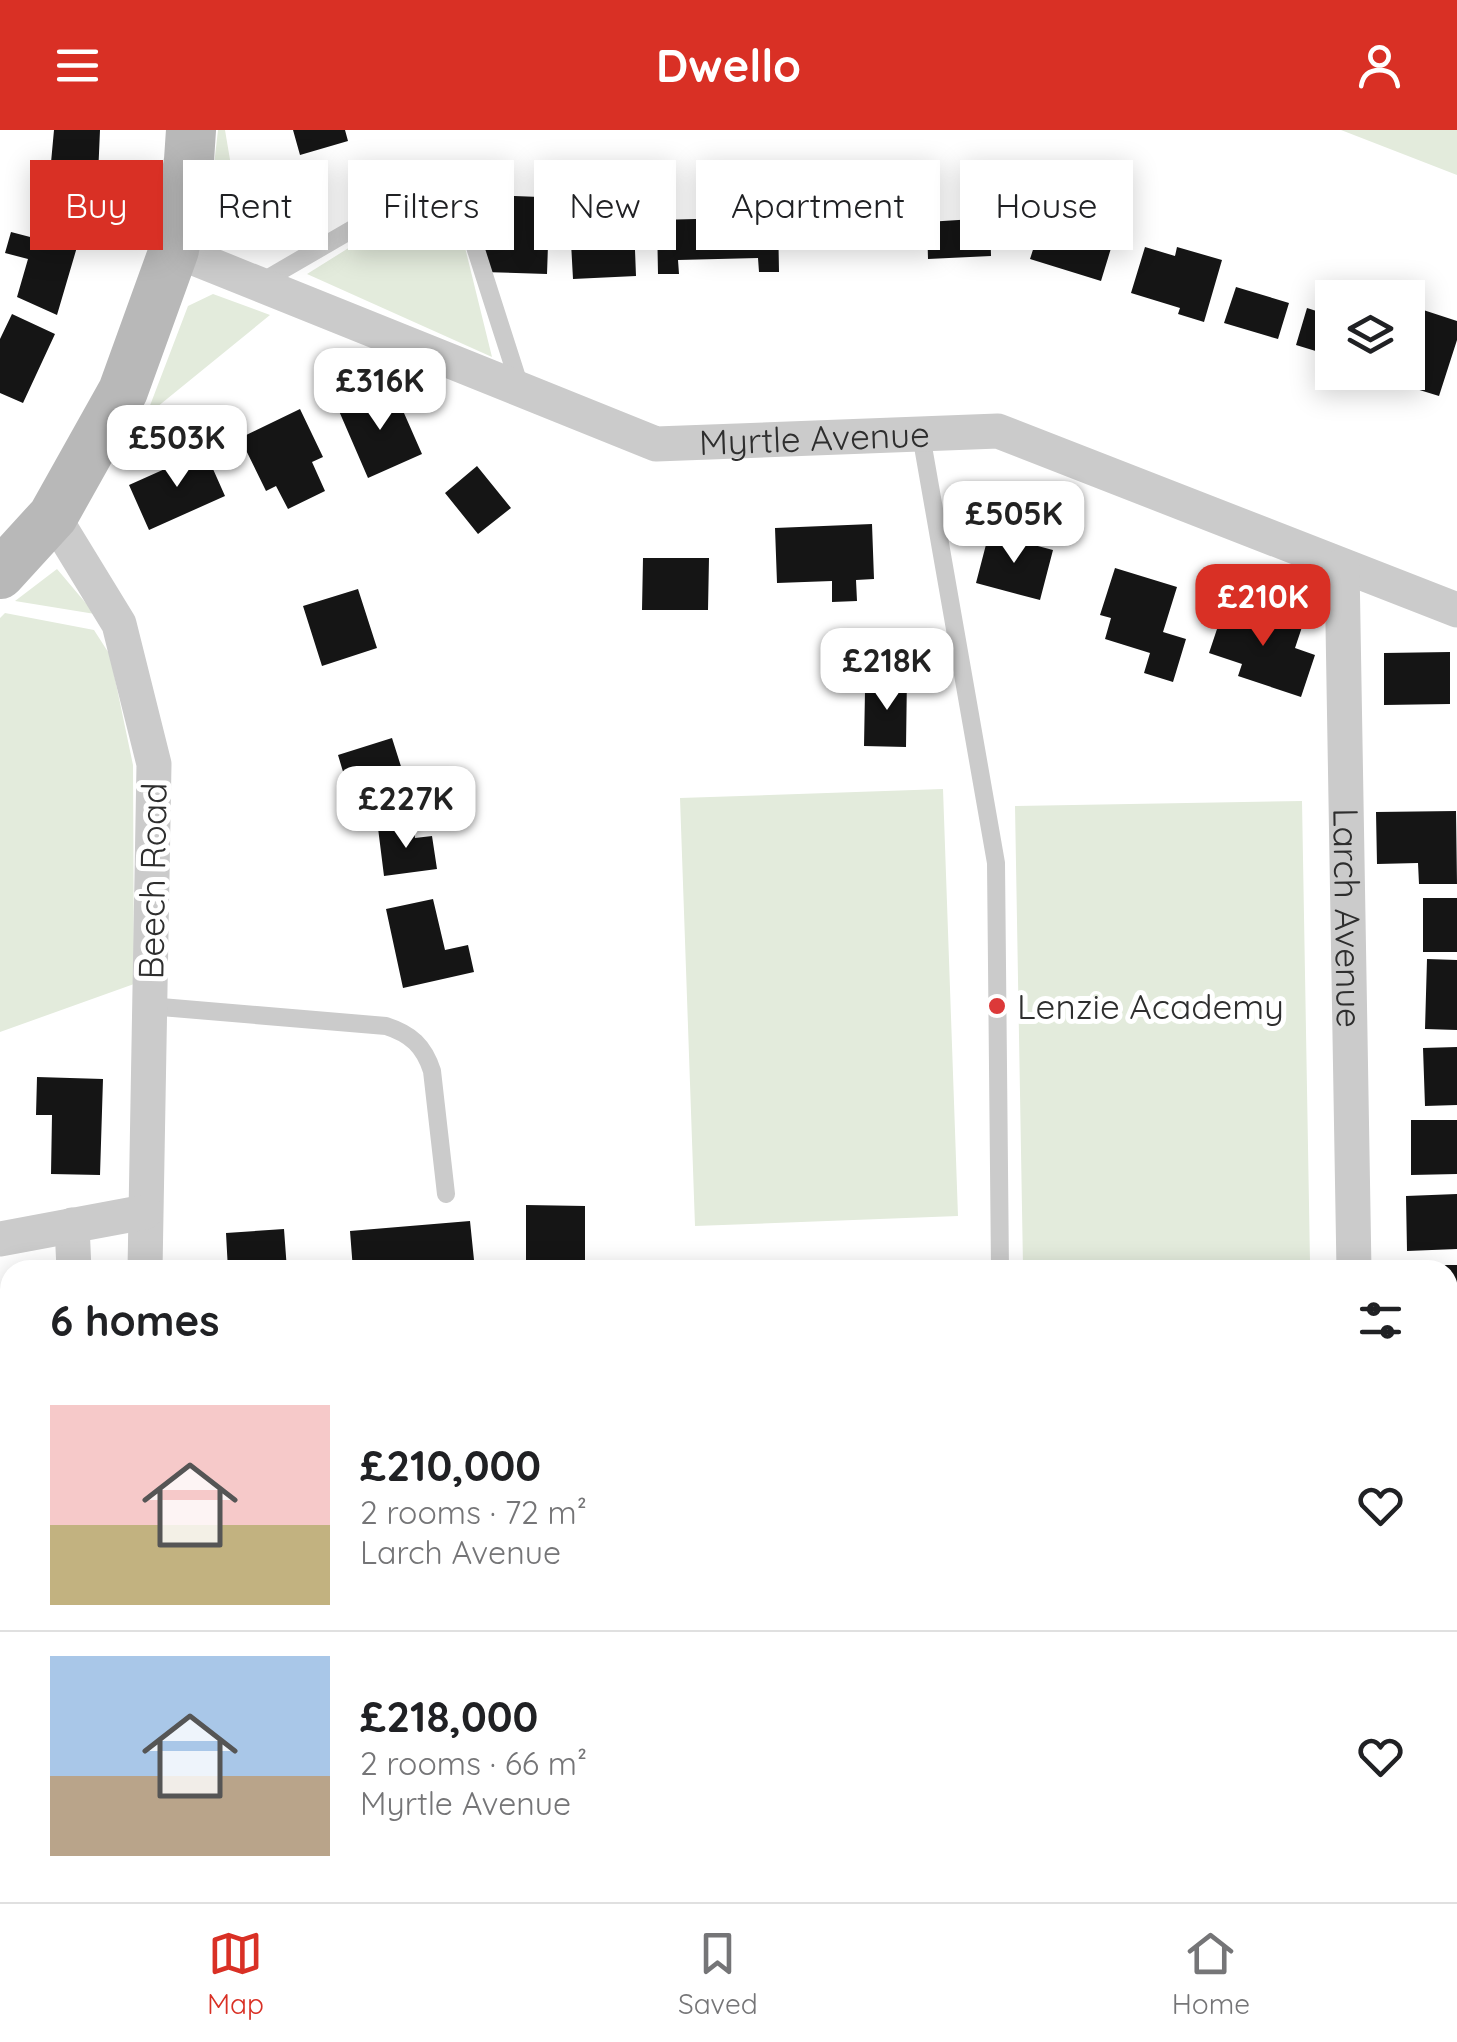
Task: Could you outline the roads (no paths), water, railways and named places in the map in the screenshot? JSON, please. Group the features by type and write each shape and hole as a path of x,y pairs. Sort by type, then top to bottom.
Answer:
{"main road":[{"path":"0,574 53,516 124,391 174,250 191,130"}],"street":[{"name":"Myrtle Avenue","path":"174,250 656,444 998,432 1457,610"},
{"name":"Beech Road","path":"53,516 118,624 154,764 144,1260"},
{"name":"Larch Avenue","path":"1342,566 1354,1260"},
{"path":"0,1239 144,1212"},
{"path":"72,1225 74,1260"}],"lane":[{"path":"257,284 452,172 520,390"},
{"path":"921,434 996,864 1000,1260"},
{"path":"149,1006 386,1026 405,1032 426,1052 432,1071 446,1194"}],"place":[{"name":"Lenzie Academy","path":"997,1006"}]}
